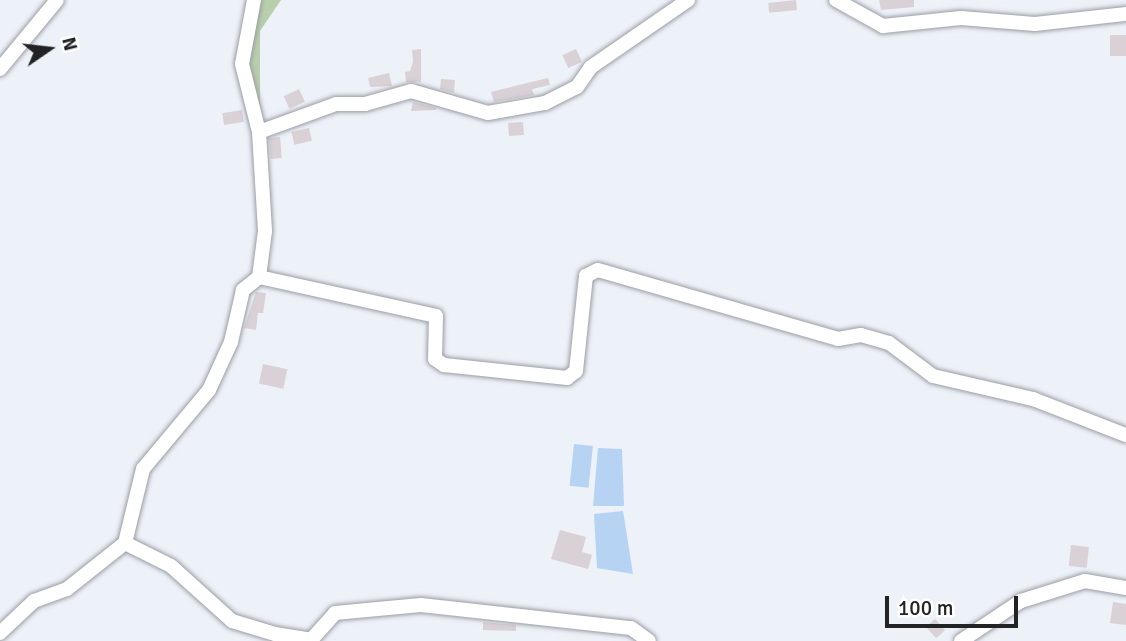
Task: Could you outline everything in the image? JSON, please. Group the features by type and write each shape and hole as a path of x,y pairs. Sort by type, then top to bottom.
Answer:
{"street":[{"path":"0,69 57,0"},
{"path":"0,633 34,601 67,589 125,543 143,469 209,390 231,342 243,290 260,277 265,231 259,132 242,64 254,0"},
{"path":"259,132 336,104 365,104 411,91 488,113 545,103 578,87 591,67 688,0"},
{"path":"836,0 883,26 961,18 1035,24 1126,14"},
{"path":"260,277 436,316 435,359 444,365 567,377 576,371 586,276 597,270 765,314 838,339 861,335 889,343 933,376 1033,399 1126,435"},
{"path":"125,543 171,566 232,621 311,640 335,613 421,605 631,628 649,641"},
{"path":"961,641 1021,601 1085,582 1126,588"}],"green space":[{"path":"259,0 281,0 260,31 260,115 247,59"}],"water":[{"path":"574,444 593,446 589,488 570,486"},
{"path":"598,448 622,449 624,506 593,506"},
{"path":"623,511 633,574 597,568 594,514"}],"building":[{"path":"796,0 797,10 769,13 768,3"},
{"path":"879,0 914,0 914,7 881,10"},
{"path":"1110,35 1126,35 1126,56 1110,56"},
{"path":"421,49 421,82 406,82 405,72 410,71 413,62 412,50"},
{"path":"576,49 582,62 568,68 562,55"},
{"path":"389,73 392,86 370,87 368,78"},
{"path":"548,78 550,85 532,89 534,95 494,102 491,92"},
{"path":"441,79 455,80 454,93 440,89"},
{"path":"299,89 305,102 290,109 284,96"},
{"path":"413,102 436,108 436,110 411,111"},
{"path":"242,110 244,122 224,125 222,113"},
{"path":"523,122 524,135 509,136 508,123"},
{"path":"309,128 312,141 294,145 291,132"},
{"path":"280,137 282,158 271,159 269,138"},
{"path":"256,292 266,293 263,313 258,313 256,330 244,328"},
{"path":"263,364 287,369 283,389 259,384"},
{"path":"560,530 586,537 582,552 592,555 588,569 551,559"},
{"path":"1071,545 1089,547 1087,568 1069,566"},
{"path":"1113,602 1126,604 1126,625 1110,623"},
{"path":"935,619 945,630 936,638 926,627"},
{"path":"483,622 516,625 516,631 483,630"}]}
